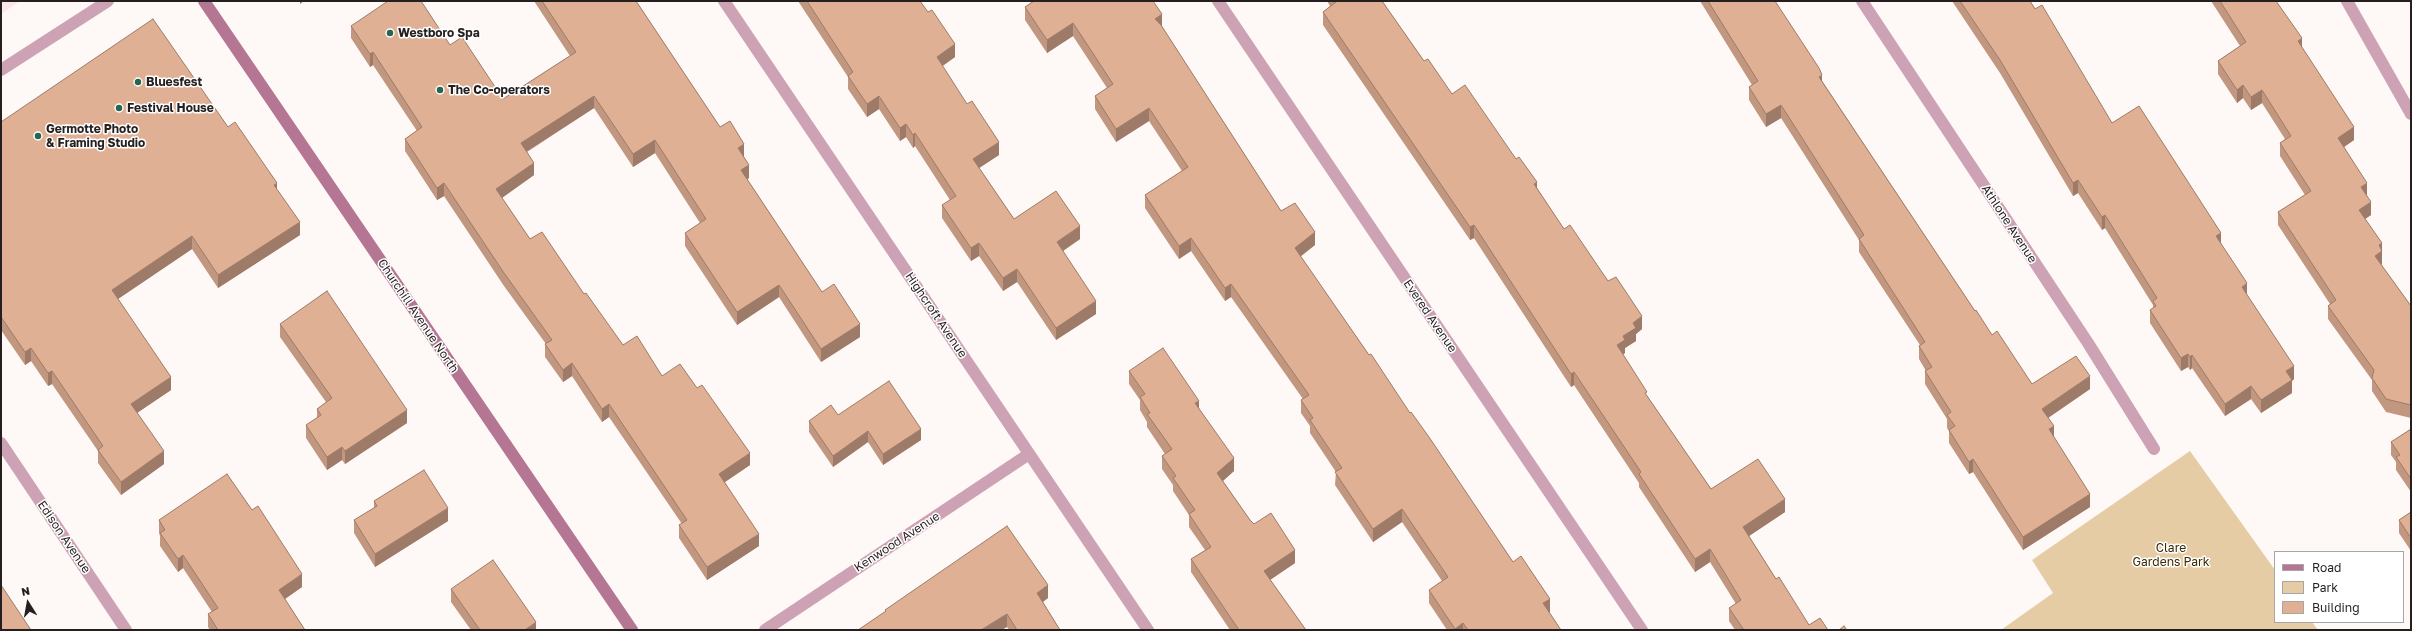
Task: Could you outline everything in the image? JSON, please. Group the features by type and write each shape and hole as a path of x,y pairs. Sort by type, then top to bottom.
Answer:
{"main road":[{"name":"Churchill Avenue North","path":"204,1 632,630"}],"street":[{"path":"1,70 108,1"},
{"name":"Highcroft Avenue","path":"724,1 1148,630"},
{"name":"Evered Avenue","path":"1218,1 1642,630"},
{"name":"Athlone Avenue","path":"1862,1 2088,343 2154,449"},
{"path":"2347,1 2411,114"},
{"name":"Edison Avenue","path":"1,444 126,630"},
{"name":"Kenwood Avenue","path":"765,630 1029,454"}],"shaded area":[{"path":"1,1 20,1 1,14"}],"green space":[{"name":"Clare Gardens Park","path":"2190,451 2274,569 2274,623 2313,623 2318,630 2001,630 2053,593 2032,560"}],"building":[{"path":"388,1 421,1 450,45 462,37 503,99 576,52 542,1 636,1 720,127 730,121 744,144 738,148 749,165 741,170 822,292 834,284 860,324 821,349 779,285 737,312 685,233 706,219 655,140 633,154 594,96 521,143 534,163 496,189 530,239 542,232 584,294 586,293 623,345 637,336 662,376 680,364 697,388 702,385 750,453 719,474 759,534 707,567 679,525 687,520 609,404 602,409 572,363 563,370 545,344 552,340 504,273 444,183 437,188 405,139 422,127 373,52 370,54 351,26"},
{"path":"807,1 920,1 928,12 932,10 955,44 937,57 967,104 972,101 999,142 973,159 1014,219 1056,191 1080,226 1057,242 1096,301 1056,328 1017,269 1003,278 979,243 971,248 942,205 956,196 915,133 913,135 906,124 900,128 879,96 867,104 848,76 853,72"},
{"path":"1034,1 1153,1 1162,14 1155,19 1161,25 1281,211 1295,203 1315,232 1295,248 1369,355 1371,354 1410,413 1411,412 1429,437 1513,562 1521,556 1550,599 1543,603 1561,630 1468,630 1463,623 1455,629 1429,590 1448,577 1402,509 1373,529 1335,472 1342,468 1310,420 1313,418 1301,400 1309,395 1231,284 1225,288 1191,238 1179,246 1145,195 1188,167 1149,108 1116,129 1095,96 1113,84 1073,23 1047,40 1025,7"},
{"path":"1336,1 1382,1 1424,61 1428,59 1452,94 1465,85 1516,159 1519,157 1537,182 1534,184 1564,229 1570,225 1608,281 1616,277 1642,316 1633,323 1636,328 1623,336 1625,340 1617,345 1647,392 1645,393 1711,489 1758,459 1785,499 1743,527 1776,579 1779,577 1809,625 1820,618 1828,630 1744,630 1729,608 1741,600 1710,549 1695,559 1639,474 1641,472 1574,372 1571,374 1474,225 1470,227 1323,12"},
{"path":"1708,1 1775,1 1819,68 1822,75 1819,77 1975,311 1976,310 1992,335 1997,331 2032,384 2076,356 2090,376 2042,409 2054,426 2049,429 2090,494 2023,537 1973,459 1969,462 1949,430 1955,426 1947,415 1951,412 1925,371 1932,367 1919,346 1925,342 1859,239 1864,235 1781,105 1766,114 1749,87 1758,81"},
{"path":"1960,1 2030,1 2035,9 2042,5 2112,123 2139,106 2221,233 2216,236 2247,283 2242,287 2294,366 2286,371 2292,380 2261,400 2251,386 2225,404 2192,355 2190,357 2188,354 2181,358 2150,310 2156,306 2153,301 2157,298 2105,215 2102,217 2078,180 2073,183 2000,60"},
{"path":"2220,1 2276,1 2302,38 2298,41 2354,127 2338,138 2367,183 2361,187 2371,202 2359,210 2382,243 2379,245 2382,251 2375,256 2411,306 2411,405 2386,399 2372,378 2374,370 2328,306 2336,300 2278,212 2311,191 2280,143 2291,136 2262,90 2251,97 2243,85 2237,90 2218,61 2246,42"},
{"path":"153,19 228,127 235,122 277,183 274,185 300,222 218,275 192,236 112,290 171,377 131,404 164,451 121,482 98,450 103,446 52,371 48,373 31,348 25,352 1,317 1,122"},
{"path":"327,291 407,410 345,451 342,447 327,457 306,425 321,415 317,409 332,398 280,324"},
{"path":"1163,348 1199,401 1195,403 1234,458 1217,473 1254,524 1271,513 1295,550 1264,571 1306,630 1239,630 1191,559 1211,547 1189,514 1195,510 1173,478 1176,476 1162,456 1172,449 1147,414 1150,413 1140,397 1145,394 1129,371"},
{"path":"889,381 921,429 883,454 868,431 833,456 809,421 831,405 838,415"},
{"path":"2411,429 2411,479 2396,457 2400,455 2391,442"},
{"path":"424,470 448,508 375,554 354,520 377,506 374,501"},
{"path":"227,474 252,510 258,506 302,574 279,590 305,630 218,630 208,614 218,608 183,555 178,559 160,533 165,530 159,520"},
{"path":"2411,512 2411,538 2399,520"},
{"path":"1007,526 1048,585 1037,593 1060,630 1017,630 1007,614 981,630 858,630 886,611 885,610"},
{"path":"493,560 536,622 525,630 480,630 451,589"},
{"path":"1,585 31,630 1,630"},
{"path":"1844,626 1847,630 1839,630"}],"place":[{"name":"Westboro Spa","path":"390,33"},
{"name":"Bluesfest","path":"138,82"},
{"name":"The Co-operators","path":"440,90"},
{"name":"Festival House","path":"119,108"},
{"name":"Germotte Photo & Framing Studio","path":"38,136"}]}
